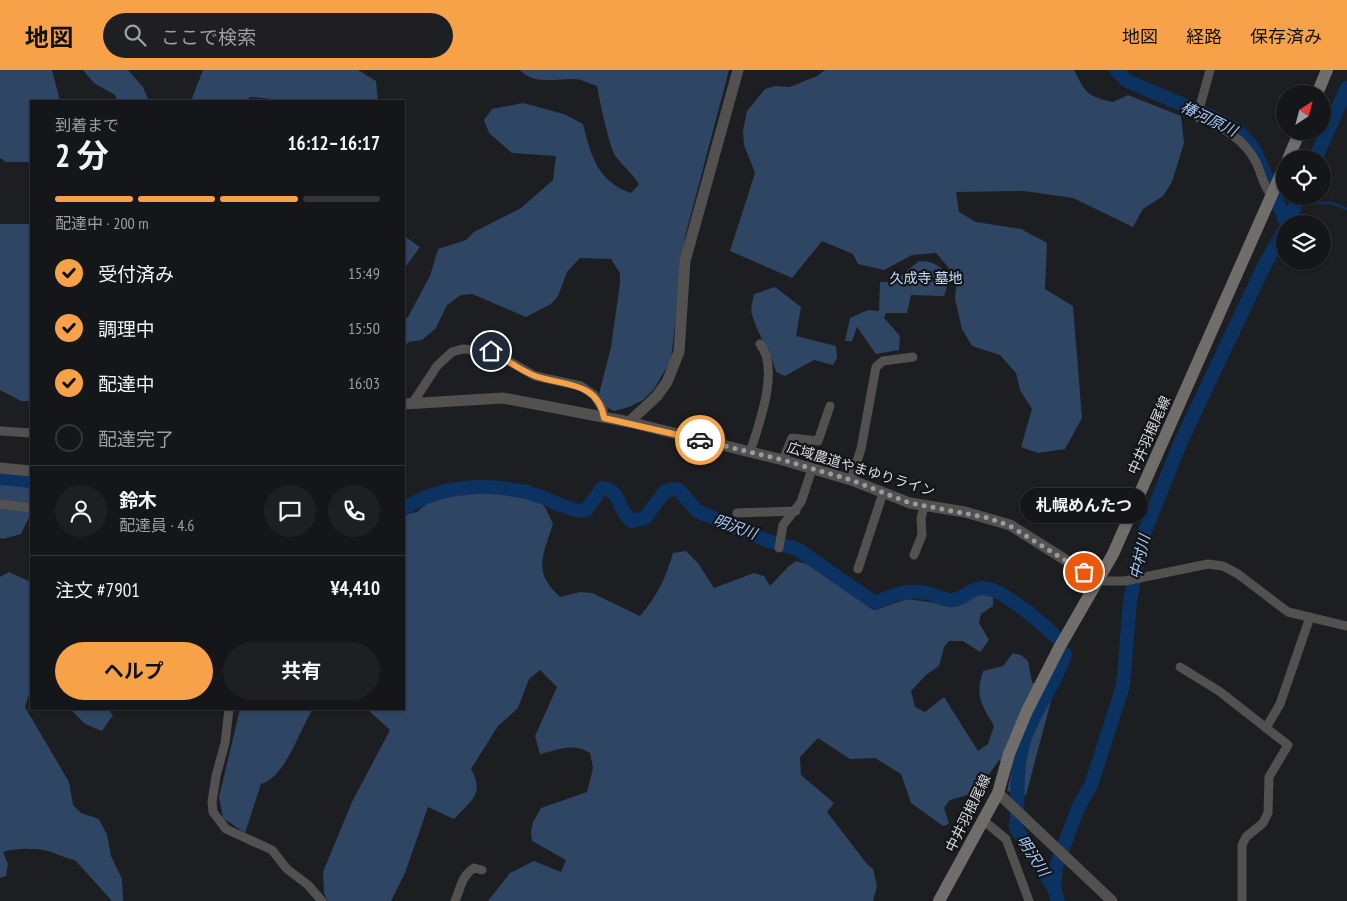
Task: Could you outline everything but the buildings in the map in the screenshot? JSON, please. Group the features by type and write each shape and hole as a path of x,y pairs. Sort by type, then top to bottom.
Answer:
{"main road":[{"path":"1321,85 1327,70"},
{"name":"中井羽根尾線","path":"939,901 998,793 1010,754 1027,711 1059,648 1113,554 1276,184"}],"street":[{"path":"629,422 657,396 667,382 679,352 685,261 738,70"},
{"path":"1210,70 1197,117 1227,130 1242,143 1257,164 1264,187 1271,195"},
{"path":"750,452 760,420 769,374 765,350 760,344"},
{"path":"408,404 437,366 452,352 462,349 491,351 534,376 581,386 594,395 603,410 604,418"},
{"path":"851,480 861,449 876,367 883,361 913,357"},
{"name":"広域農道やまゆりライン","path":"408,404 503,398 629,422 783,460 851,480 883,493 924,506 965,512 1010,526 1098,581"},
{"path":"783,460 792,438 818,441 830,406"},
{"path":"0,431 30,433"},
{"path":"0,468 30,471"},
{"path":"779,548 784,525 797,511 812,469"},
{"path":"858,568 883,493"},
{"path":"0,504 30,508"},
{"path":"914,555 922,535 921,519 924,506"},
{"path":"737,513 797,511"},
{"path":"1098,581 1125,582 1208,564 1222,566 1238,574 1288,612 1347,626"},
{"path":"1266,728 1280,704 1310,617"},
{"path":"1180,667 1219,691 1288,745 1269,777 1268,813 1263,823 1246,837 1242,845 1242,901"},
{"path":"229,710 225,743 216,776 212,802 213,812 226,829 272,850 287,869 308,885 322,901"},
{"path":"998,793 1112,901"},
{"path":"984,821 1006,839 1029,901"},
{"path":"455,901 462,878 466,873 474,868 482,870"}],"green space":[{"path":"0,70 52,70 60,100 30,100 30,162 6,162 0,158"},
{"path":"83,70 128,70 143,87 149,100 117,100 115,95 94,83"},
{"path":"203,70 358,70 376,81 378,100 273,100 250,97 248,100 191,100"},
{"path":"520,70 729,70 685,237 671,360 654,389 643,400 629,407 614,411 604,406 599,394 611,347 620,283 620,273 611,259 580,258 567,272 558,296 551,304 526,317 472,294 461,295 447,305 436,328 422,340 409,342 405,345 405,319 430,276 438,249 466,240 474,232 521,208 553,180 556,156 512,153 489,133 484,120 492,109 523,103 564,114 583,124 589,147 603,175 620,188 631,193 639,184 616,157 605,123 597,86 577,79 538,79 525,75"},
{"path":"825,70 1074,70 1085,89 1092,96 1113,102 1128,95 1181,116 1184,143 1172,182 1163,196 1143,209 1133,227 1073,198 1024,191 956,192 959,212 976,222 1021,229 1047,243 1045,289 1073,306 1082,418 1065,449 1038,453 1021,447 1032,409 1020,390 1016,373 1000,355 972,346 962,329 955,299 956,287 948,267 936,253 912,255 884,270 858,264 853,254 822,241 792,278 730,251 755,173 744,145 743,131 747,111 765,89 775,86 790,87 817,76"},
{"path":"0,224 30,224 30,401 21,401 0,390"},
{"path":"405,237 420,247 405,268"},
{"name":"久成寺 墓地","path":"919,261 933,263 943,270 947,281 946,288 944,296 911,295 907,313 886,313 884,318 900,336 899,350 876,354 857,327 852,341 845,341 850,318 868,310 879,311 880,282 893,282"},
{"path":"775,287 801,307 796,336 836,346 837,358 833,365 814,360 785,376 776,372 754,322 751,309 754,294"},
{"path":"0,472 30,476 30,515 21,534 3,539 0,538"},
{"path":"484,481 529,485 546,509 553,524 542,563 546,580 551,588 560,597 580,592 592,593 640,616 660,586 673,553 686,551 698,563 714,588 754,573 764,576 770,586 796,561 807,564 875,610 907,599 950,605 980,594 993,597 993,606 981,614 979,623 989,640 980,652 963,641 949,641 944,647 939,666 926,675 911,691 915,707 925,712 944,697 978,751 988,744 994,726 981,700 980,687 983,671 1003,666 1013,653 1021,655 1028,661 1032,682 1052,697 1026,795 1007,791 1012,769 999,760 977,792 950,800 944,808 949,824 943,826 911,803 901,774 875,758 850,759 818,738 800,757 801,775 834,803 827,812 867,864 873,869 877,886 873,901 488,901 510,873 534,861 561,872 566,860 532,841 533,822 541,808 587,792 593,768 590,753 578,748 571,747 540,754 535,736 557,687 540,670 529,679 518,708 498,726 471,769 477,785 471,802 454,819 428,807 405,873 391,901 327,901 324,892 323,872 352,802 390,730 368,710 405,710 405,515 417,512 447,487"},
{"path":"9,572 30,582 30,695 25,707 69,782 73,805 81,813 99,819 107,835 111,856 122,879 123,901 112,901 75,860 43,850 19,849 3,852 8,864 6,876 0,878 0,577"},
{"path":"71,710 108,710 113,715 102,731 85,724"},
{"path":"240,710 312,710 285,763 270,780 261,784 245,833 223,818 219,797"}],"waterway":[{"name":"椿河原川","path":"1116,70 1127,81 1210,116 1237,130 1254,149 1283,215"},
{"name":"中村川","path":"1319,150 1347,88"},
{"path":"1331,203 1347,209"},
{"name":"中村川","path":"1292,215 1295,205"},
{"name":"中村川","path":"1058,901 1054,888 1056,867 1078,808 1091,785 1123,686 1130,601 1143,536 1182,439 1265,264 1276,245"},
{"name":"明沢川","path":"0,478 30,481"},
{"name":"明沢川","path":"405,508 419,500 435,494 452,490 487,487 522,491 579,511 586,510 602,488 613,492 627,517 632,521 645,518 665,491 679,490 697,511 769,541 797,549 875,603 906,592 927,593 943,599 953,600 977,589 989,589 1010,599 1057,638"},
{"name":"明沢川","path":"1054,888 1016,828 1018,776 1023,744 1027,732 1056,677 1065,654"}],"way so far":[{"path":"700,440 783,460 851,480 910,503 989,518 1010,526 1084,572"}],"place":[{"name":"札幌めんたつ","path":"1084,572"}],"route":[{"path":"491,351 534,376 581,386 594,395 603,410 604,418 629,422 700,440"}]}
